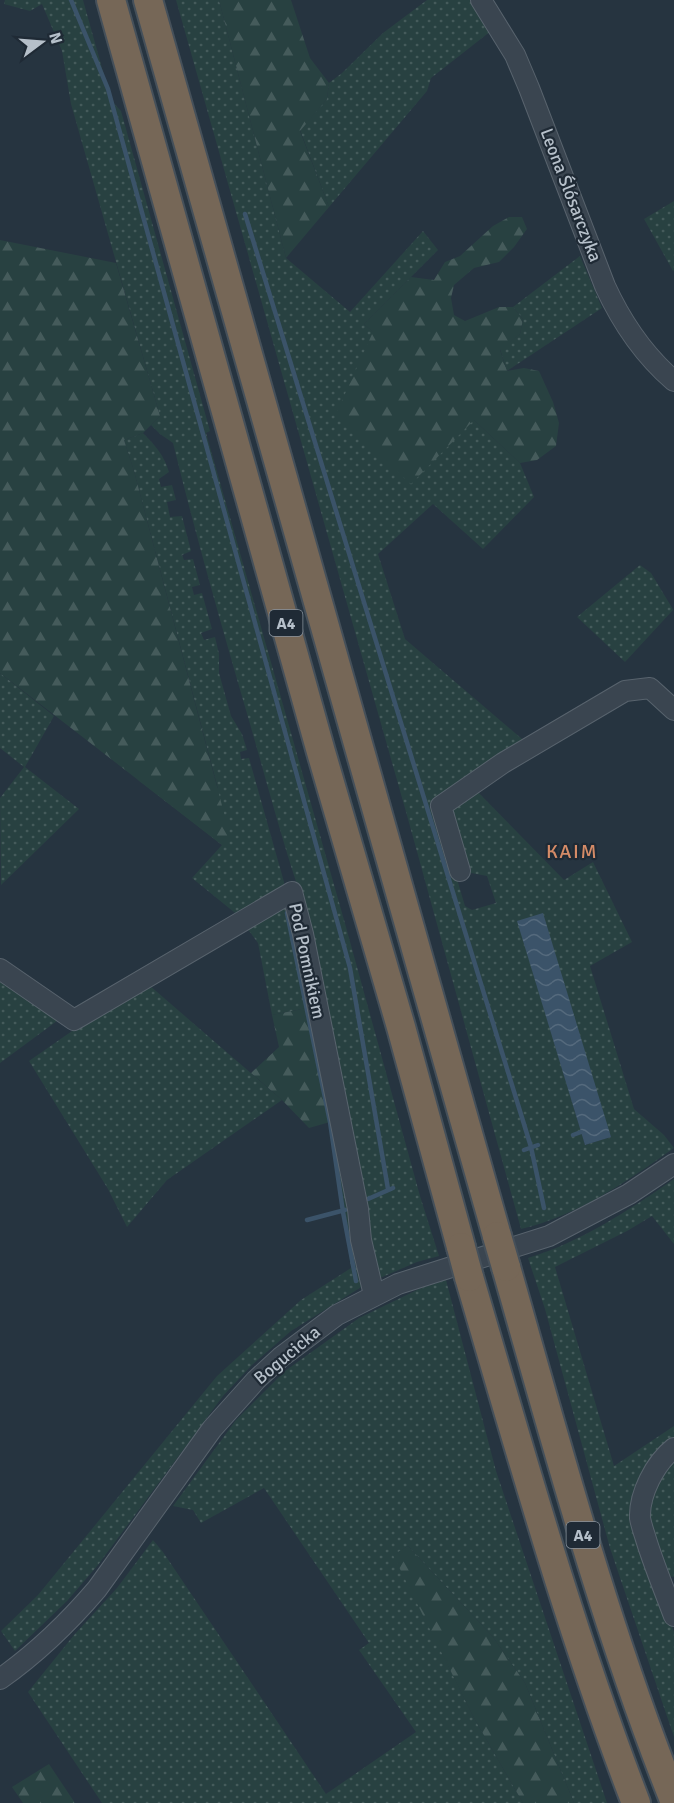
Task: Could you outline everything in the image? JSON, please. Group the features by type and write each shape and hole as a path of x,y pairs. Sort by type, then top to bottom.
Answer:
{"highway":[{"name":"A4","path":"111,0 321,752 545,1537 573,1627 636,1803"},
{"name":"A4","path":"148,0 590,1559 641,1712 674,1800"}],"street":[{"name":"Leona Ślósarczyka","path":"481,0 515,55 614,304 640,344 674,381"},
{"path":"460,872 441,806 503,763 625,691 650,688 674,710"},
{"name":"Pod Pomnikiem","path":"0,969 74,1020 291,892 303,934 358,1209 361,1240 374,1295"},
{"name":"Bogucicka","path":"0,1679 38,1650 77,1612 97,1589 212,1429 256,1380 309,1335 337,1315 374,1295 423,1275 549,1236 629,1194 674,1164"},
{"path":"674,1448 667,1453 653,1473 641,1500 640,1519 674,1616"}],"green space":[{"path":"5,0 83,0 111,100 121,111 210,431 206,433 420,1196 439,1256 417,1262 380,1278 377,1273 306,911 283,841 173,443 151,425 160,416 71,104 62,51 42,4 30,11 4,4"},
{"path":"176,0 219,0 286,258 350,312 423,231 438,250 364,324 520,463 534,497 483,549 433,504 378,554 405,639 528,744 434,802 465,906 472,910 496,903 487,876 466,872 446,806 475,789 564,880 593,862 632,942 590,966 634,1109 664,1135 674,1148 601,1196 542,1223 521,1229 408,819","holes":["518,921 611,1137 585,1145"]},
{"path":"219,0 291,0 310,58 329,83 327,99 300,131 329,207 286,258"},
{"path":"427,0 470,0 491,31 431,78 427,91 329,207 300,130 327,99 329,83 383,33"},
{"path":"674,201 674,270 673,271 644,219"},
{"path":"509,217 522,217 527,229 499,262 474,268 454,285 451,298 454,315 465,321 499,307 513,307 523,319 520,334 500,350 507,371 524,368 539,371 553,402 559,423 556,446 537,460 520,463 474,420 411,484 335,416 373,332 364,324 411,277 434,280 445,262 460,256 493,226"},
{"path":"0,240 116,263 160,416 143,433 124,440 230,836 222,845 0,673"},
{"path":"580,256 602,308 507,371 500,349 520,334 523,319 513,307"},
{"path":"0,361 218,789 124,440 143,433 165,460 169,472 159,479 161,487 172,485 176,500 167,502 170,517 182,516 191,551 182,555 184,560 193,559 200,585 192,587 194,595 202,593 212,629 201,633 204,640 215,637 219,654 219,673 231,716 242,734 247,750 240,752 241,759 249,758 284,882 284,886 240,917 192,878 222,845 138,780"},
{"path":"640,565 651,573 674,611 625,662 577,617"},
{"path":"0,673 54,716 25,767 79,809 1,885 0,798 24,767 0,748"},
{"path":"281,906 292,912 363,1286 291,1331 252,1365 223,1396 98,1565 67,1601 15,1651 1,1631 38,1595 217,1376 301,1300 351,1268 330,1122 307,1008 272,1015 258,943 244,924"},
{"path":"0,975 61,1018 0,1063"},
{"path":"149,985 282,1100 167,1180 127,1227 108,1189 29,1061 95,1015"},
{"path":"307,1008 330,1122 309,1128 251,1073 279,1047 272,1015"},
{"path":"674,1179 674,1244 652,1216 555,1267 614,1466 674,1426 674,1440 637,1535 674,1632 674,1737 610,1548 545,1309 528,1258 586,1234"},
{"path":"446,1280 496,1471 607,1803 574,1803 525,1683 493,1637 408,1546 394,1555 474,1718 523,1803 102,1803 28,1692 74,1635 117,1588 153,1540 326,1794 416,1732 359,1650 369,1643 264,1488 201,1523 193,1510 173,1506 236,1420 285,1371 359,1318 419,1289"},
{"path":"674,1455 674,1577 667,1576 655,1550 649,1518 652,1496 661,1475"},
{"path":"408,1546 493,1637 525,1683 574,1803 523,1803 474,1718 393,1555"},
{"path":"49,1764 75,1803 23,1803 12,1787"}],"water":[{"path":"543,913 611,1137 585,1145 517,921"}],"waterway":[{"path":"71,0 108,89 350,968 388,1189"},
{"path":"245,214 531,1147 544,1208"},
{"path":"287,913 330,1122 356,1281"},
{"path":"573,1135 581,1132"},
{"path":"524,1150 538,1145"},
{"path":"368,1199 393,1188"},
{"path":"307,1220 345,1210"}],"district":[{"name":"KAIM","path":"572,851"}]}
